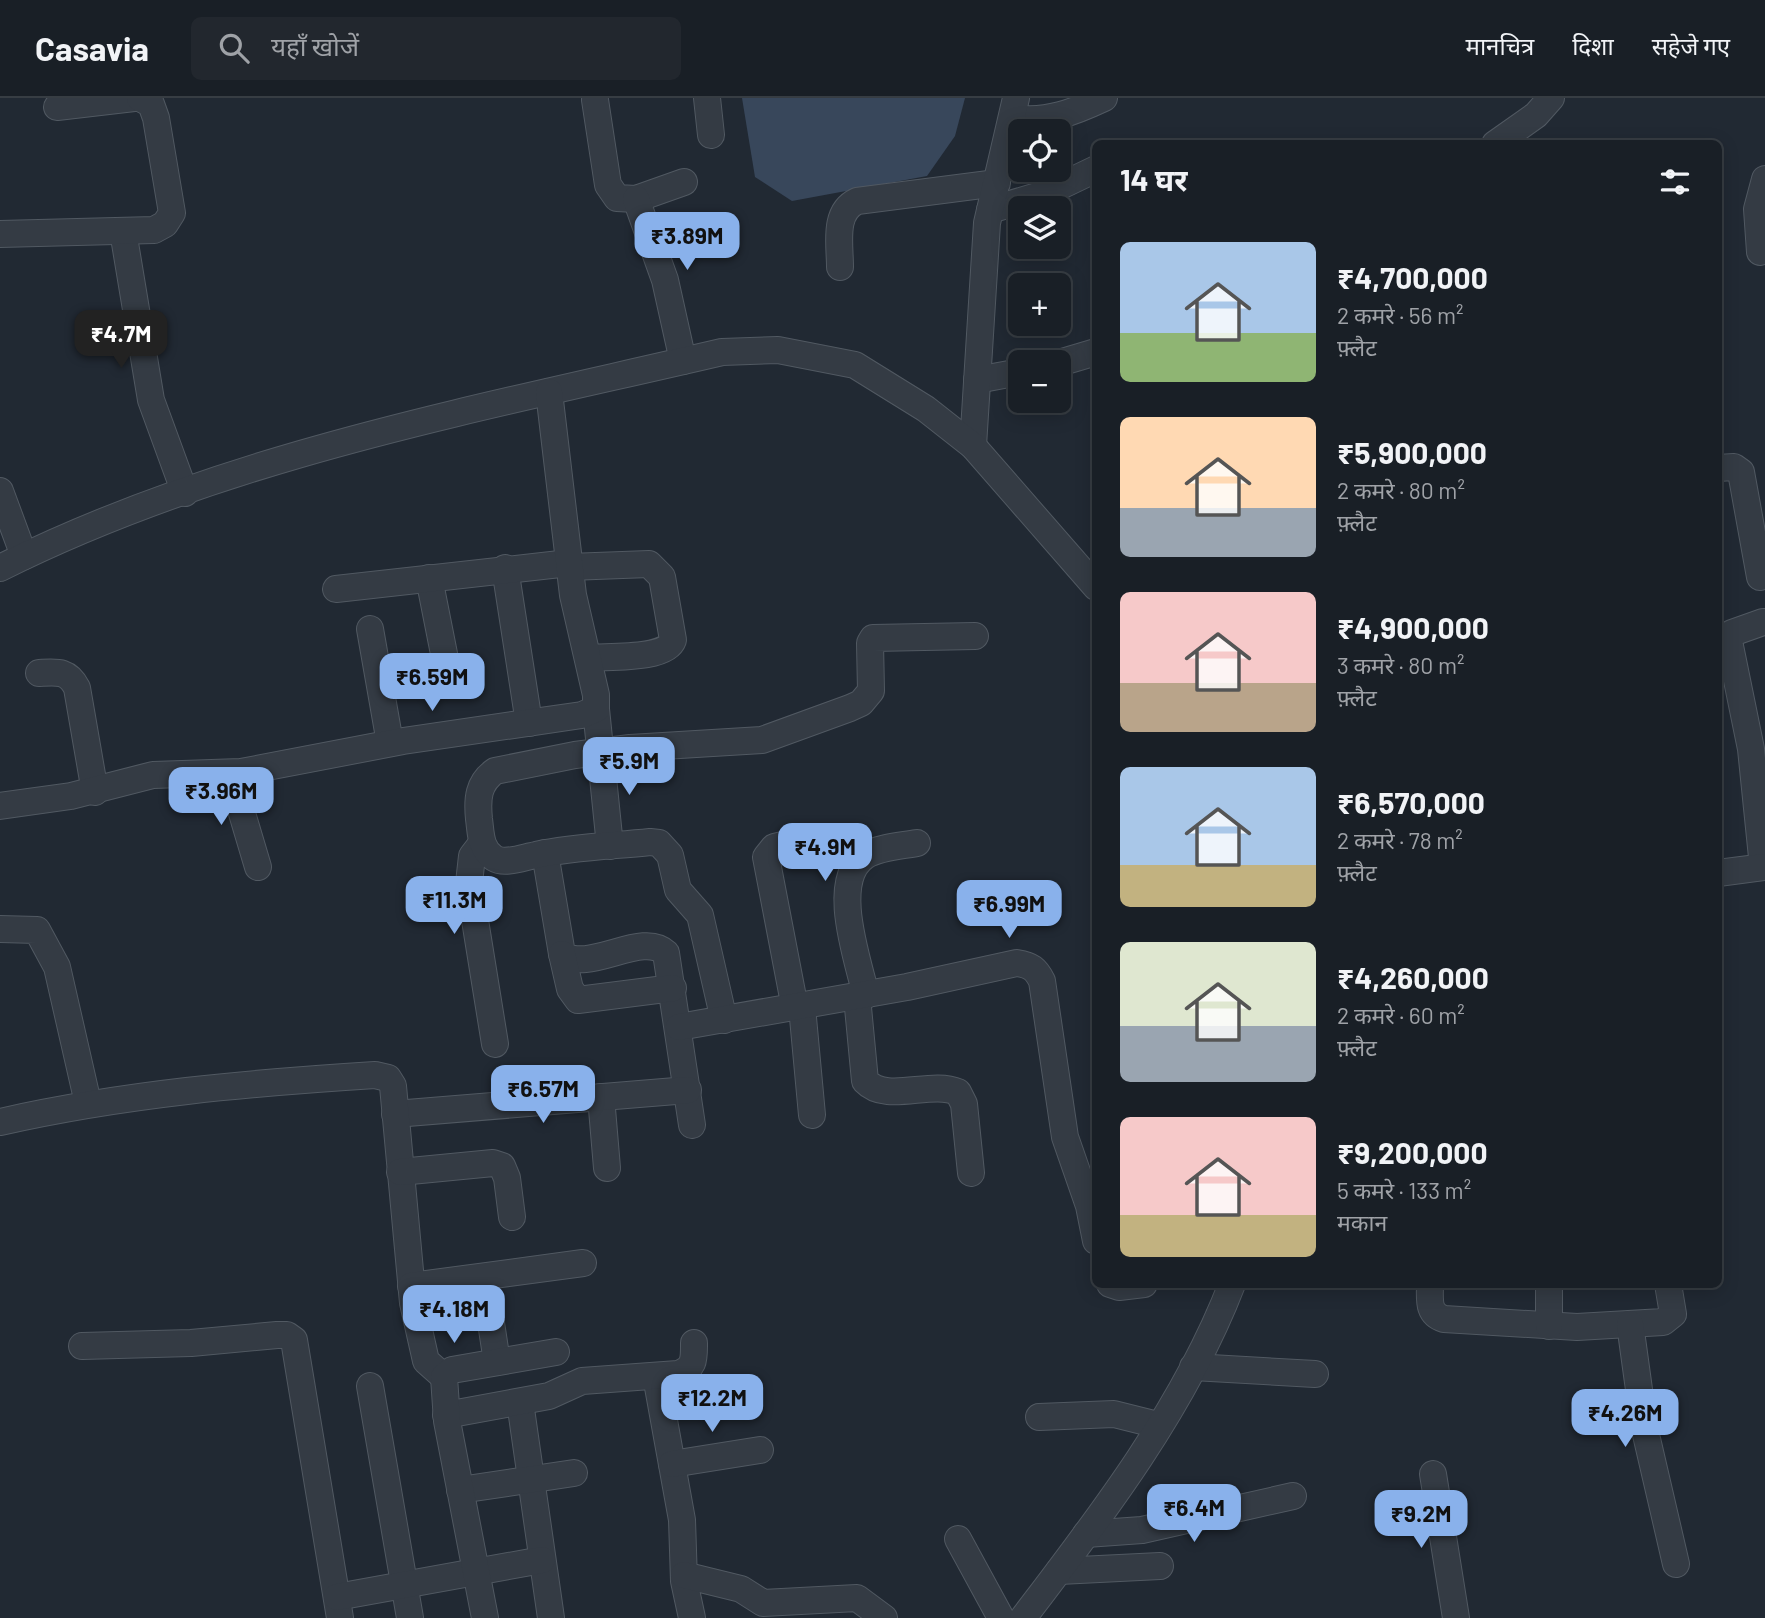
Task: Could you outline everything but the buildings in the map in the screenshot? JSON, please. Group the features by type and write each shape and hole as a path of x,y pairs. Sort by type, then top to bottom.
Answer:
{"street":[{"path":"57,107 134,98"},
{"path":"0,234 154,230 165,224 172,213 156,118 151,104 140,98"},
{"path":"707,98 711,135"},
{"path":"973,446 987,223 1015,108 1030,120 1059,117 1104,98"},
{"path":"1501,140 1536,115 1551,98"},
{"path":"595,100 608,185 617,198 636,199 684,182"},
{"path":"990,211 1044,194 1092,171"},
{"path":"1760,253 1757,209 1765,179"},
{"path":"840,267 840,220 848,205 857,201 997,183"},
{"path":"636,199 665,280 683,361"},
{"path":"122,231 151,400 185,493"},
{"path":"0,568 24,556 185,493 376,432 722,352 778,350 855,365 926,409 973,446 1092,582"},
{"path":"1071,359 1092,353"},
{"path":"977,380 1008,374"},
{"path":"549,392 569,565 596,695 610,846"},
{"path":"1741,470 1760,577"},
{"path":"0,491 24,556"},
{"path":"336,589 505,568 649,564 663,577 673,640 671,647 660,653 588,657"},
{"path":"505,568 528,723"},
{"path":"429,578 446,664"},
{"path":"1722,872 1764,867 1751,749 1730,641 1737,629 1763,622"},
{"path":"370,629 390,743"},
{"path":"724,1020 700,915 678,890 670,855 664,847 650,842 545,853 505,861 495,859 482,843 477,806 485,778 495,771 515,766 601,751 731,744 787,733 850,708 867,698 871,691 870,643 873,638 975,636"},
{"path":"39,673 61,672 72,678 77,688 94,792"},
{"path":"0,806 94,792 153,775 230,773 390,743 582,715 596,709"},
{"path":"230,773 258,867"},
{"path":"482,843 472,856 469,883 495,1044"},
{"path":"790,843 774,847 766,856 799,1008 812,1115"},
{"path":"917,843 873,852 862,858 854,867 848,883 847,904 861,996 865,1081 880,1090 942,1088 958,1092 964,1104 971,1173"},
{"path":"545,853 562,954 570,989 578,1000 673,988"},
{"path":"0,929 37,930 52,955 88,1104"},
{"path":"562,954 575,960 653,945 661,948 669,960 692,1125"},
{"path":"679,1027 799,1008 1017,963 1036,970 1042,981 1065,1138 1092,1221"},
{"path":"0,1122 88,1104 240,1084 384,1076 391,1081 411,1286 421,1350 430,1368 444,1377"},
{"path":"395,1114 688,1090"},
{"path":"601,1097 607,1168"},
{"path":"400,1172 494,1163 502,1166 507,1178 512,1217"},
{"path":"411,1286 583,1263"},
{"path":"484,1278 497,1362"},
{"path":"1023,1618 1086,1534 1158,1425 1194,1367 1230,1288"},
{"path":"1430,1288 1430,1307 1437,1317 1549,1326 1630,1324 1668,1319 1673,1314 1669,1288"},
{"path":"1549,1288 1549,1326"},
{"path":"1630,1324 1644,1426 1676,1563"},
{"path":"82,1346 191,1343 277,1335 287,1335 294,1340 339,1608 404,1584 542,1560"},
{"path":"446,1415 549,1396 582,1381 678,1374 691,1368 694,1362 694,1343"},
{"path":"444,1377 452,1370 556,1352"},
{"path":"1194,1367 1315,1374"},
{"path":"656,1376 682,1520 684,1575 692,1618"},
{"path":"444,1377 446,1415 485,1618"},
{"path":"370,1386 410,1618"},
{"path":"520,1402 551,1618"},
{"path":"1040,1417 1114,1415 1158,1425"},
{"path":"672,1464 760,1450"},
{"path":"460,1490 574,1474"},
{"path":"1433,1474 1456,1618"},
{"path":"1086,1534 1142,1530 1293,1496"},
{"path":"958,1539 1001,1618"},
{"path":"1059,1571 1160,1566"},
{"path":"684,1575 741,1589 764,1604 857,1598 884,1618"}],"water":[{"path":"742,98 965,98 955,136 927,176 792,201 755,177"}]}
